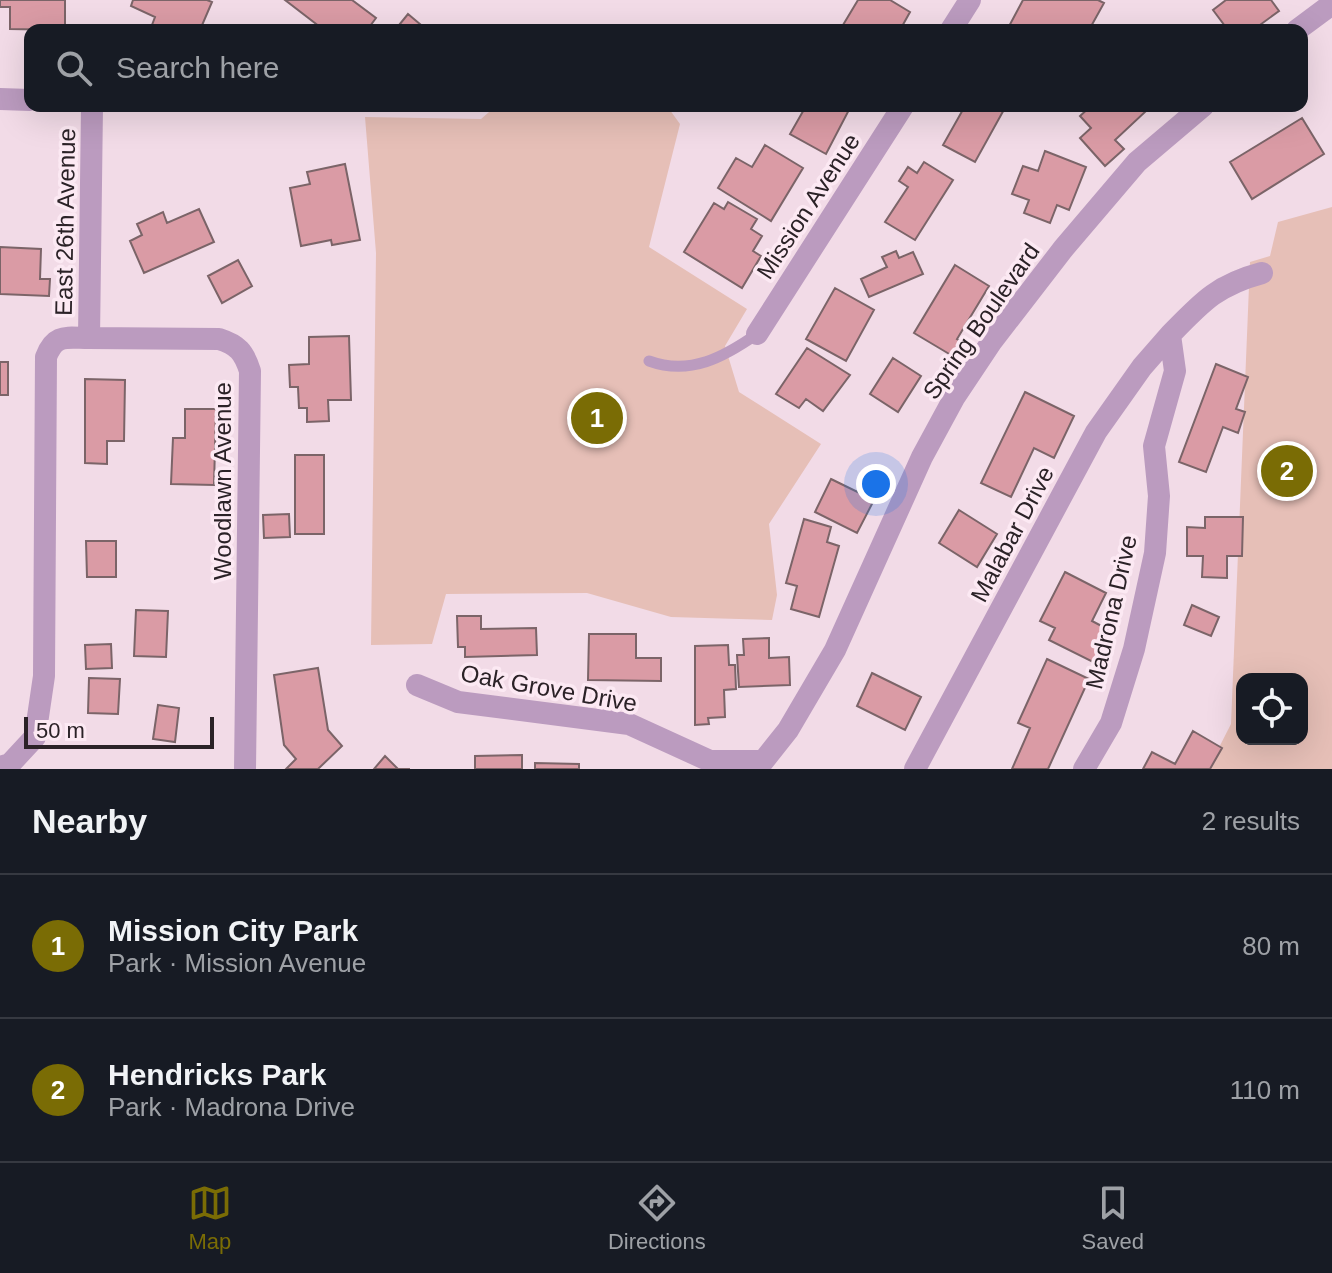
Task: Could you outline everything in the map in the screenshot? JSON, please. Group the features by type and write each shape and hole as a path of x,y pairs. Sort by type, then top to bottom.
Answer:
{"street":[{"path":"955,24 970,0"},
{"path":"1305,24 1332,4"},
{"path":"0,99 24,100"},
{"name":"East 26th Avenue","path":"0,767 10,764 35,737 44,676 46,357 51,344 61,338 89,338 92,112"},
{"name":"Mission Avenue","path":"757,334 899,112"},
{"name":"Spring Boulevard","path":"760,765 788,730 835,650 922,457 954,398 1063,249 1137,162 1196,112"},
{"path":"1170,335 1218,289 1262,273"},
{"name":"Malabar Drive","path":"915,769 1096,432 1142,367 1170,335"},
{"name":"Madrona Drive","path":"1084,769 1111,723 1134,649 1155,553 1159,496 1154,446 1175,371 1170,335"},
{"name":"Woodlawn Avenue","path":"89,338 219,339 232,343 245,356 250,371 245,769"},
{"name":"Oak Grove Drive","path":"417,685 458,702 629,724 710,761 760,765"}],"lane":[{"path":"649,361 665,367 698,366 733,350 757,334"}],"shaded area":[{"path":"489,112 671,112 680,124 649,247 747,309 725,346 739,392 821,444 769,524 777,595 772,620 671,617 587,593 446,594 432,644 371,645 376,253 365,117 481,119"},
{"path":"1332,207 1332,769 1208,769 1231,724 1250,262 1270,256 1278,222"}],"building":[{"path":"0,0 65,0 65,24 24,24 24,29 10,29 10,7 0,7"},
{"path":"133,0 212,2 203,24 152,24 155,17 131,6"},
{"path":"285,0 352,0 376,18 372,24 316,24"},
{"path":"858,0 890,0 910,12 903,24 844,24"},
{"path":"1023,0 1098,0 1104,3 1092,24 1010,24"},
{"path":"1226,0 1271,0 1279,11 1261,24 1224,24 1213,10"},
{"path":"408,14 420,24 400,24"},
{"path":"803,112 848,112 826,154 790,134"},
{"path":"962,112 1003,112 975,162 943,145"},
{"path":"1084,112 1145,112 1115,140 1124,149 1105,166 1080,138 1091,128 1080,116"},
{"path":"1302,118 1324,154 1252,199 1230,162"},
{"path":"765,145 803,168 771,221 718,188 736,158 752,167"},
{"path":"1045,151 1086,167 1069,210 1057,205 1050,223 1024,213 1029,200 1012,194 1023,166 1038,171"},
{"path":"924,162 953,180 915,240 885,222 908,187 899,181 908,167 917,173"},
{"path":"345,164 360,240 332,245 331,240 301,246 290,188 310,184 307,172"},
{"path":"728,202 757,219 751,229 762,236 753,251 761,256 742,288 684,252 714,203 724,209"},
{"path":"199,209 214,242 144,273 130,241 142,235 137,224 163,212 167,223"},
{"path":"0,247 41,249 40,279 50,279 49,296 0,294"},
{"path":"896,251 899,258 913,252 923,274 869,297 861,279 887,267 882,257"},
{"path":"238,260 252,286 222,303 208,276"},
{"path":"955,265 989,286 957,339 970,346 961,361 914,333"},
{"path":"835,288 874,310 846,361 806,339"},
{"path":"349,336 351,400 328,400 329,421 307,422 307,408 299,408 298,387 290,387 289,365 309,364 309,337"},
{"path":"807,348 850,375 823,411 806,399 799,408 776,394"},
{"path":"893,358 921,376 898,412 870,394"},
{"path":"0,362 8,362 8,395 0,395"},
{"path":"1216,364 1248,377 1236,409 1245,412 1238,433 1223,427 1206,472 1179,462"},
{"path":"85,379 125,380 124,441 107,441 107,464 85,463"},
{"path":"1025,392 1074,416 1054,458 1034,448 1011,497 981,483"},
{"path":"185,409 216,409 214,485 171,484 173,438 185,438"},
{"path":"295,455 324,455 324,534 295,534"},
{"path":"831,479 874,500 857,533 815,512"},
{"path":"959,510 997,534 977,567 939,543"},
{"path":"289,514 290,537 264,538 263,515"},
{"path":"1205,517 1243,517 1242,556 1227,556 1227,578 1202,577 1203,556 1187,556 1187,527 1205,528"},
{"path":"804,519 831,527 827,542 839,546 819,617 791,609 797,586 786,583"},
{"path":"86,541 116,541 116,577 87,577"},
{"path":"1065,572 1106,593 1092,621 1111,631 1095,663 1049,640 1055,628 1040,621"},
{"path":"1192,605 1219,617 1211,636 1184,625"},
{"path":"136,610 168,611 166,657 134,656"},
{"path":"457,616 481,616 481,629 536,628 537,655 465,657 465,647 458,647"},
{"path":"589,634 636,634 636,658 661,658 661,681 588,680"},
{"path":"769,638 769,658 789,657 790,685 739,687 737,655 744,655 743,639"},
{"path":"111,644 112,668 86,669 85,645"},
{"path":"728,645 729,665 735,665 736,689 724,690 725,717 708,718 709,724 695,725 695,646"},
{"path":"1047,659 1089,679 1048,769 1012,769 1030,728 1018,723"},
{"path":"318,668 328,730 342,746 318,769 286,769 296,759 284,745 274,675"},
{"path":"872,673 921,697 905,730 857,706"},
{"path":"89,678 120,679 118,714 88,713"},
{"path":"158,705 179,708 175,742 153,739"},
{"path":"1193,731 1222,748 1210,769 1143,769 1152,752 1175,764"},
{"path":"522,755 522,769 475,769 475,756"},
{"path":"385,756 398,769 374,769"},
{"path":"535,763 579,764 579,769 535,769"}],"place":[{"name":"Mission City Park","path":"597,418"},
{"name":"Hendricks Park","path":"1287,471"}]}
